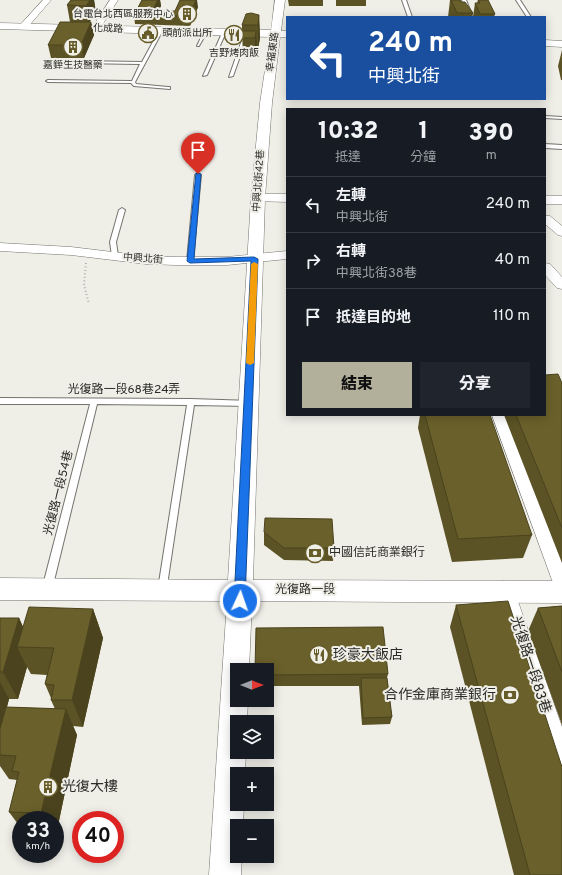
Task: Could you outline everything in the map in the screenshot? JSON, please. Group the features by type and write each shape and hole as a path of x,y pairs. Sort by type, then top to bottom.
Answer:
{"street":[{"path":"24,26 47,0"},
{"path":"96,28 114,0"},
{"name":"幸福東路","path":"266,103 281,34 280,0"},
{"name":"化成路","path":"0,26 281,34"},
{"path":"546,43 562,44"},
{"name":"中興北街42巷","path":"225,875 249,403 254,259 266,103"},
{"path":"258,198 286,198"},
{"path":"546,200 562,200"},
{"path":"546,219 562,218"},
{"path":"546,219 562,232"},
{"name":"中興北街","path":"0,247 87,253 146,260 190,261 254,259 286,255"},
{"path":"546,268 562,285"},
{"path":"500,416 562,580"},
{"name":"光復路一段","path":"0,589 162,591 504,590 562,592"},
{"name":"光復路一段83巷","path":"504,590 562,762"}],"lane":[{"path":"404,0 410,16"},
{"path":"464,0 471,16"},
{"path":"518,0 528,16"},
{"path":"133,82 161,30"},
{"path":"198,45 205,32"},
{"path":"205,75 224,32"},
{"path":"231,76 246,33"},
{"path":"76,62 143,63"},
{"path":"48,81 133,82 134,85 168,88"},
{"path":"546,117 562,118"},
{"path":"546,146 562,147"},
{"path":"190,261 198,174"},
{"path":"115,256 112,242 122,210"},
{"name":"光復路一段68巷24弄","path":"0,401 249,403"},
{"name":"光復路一段54巷","path":"47,589 94,402"},
{"path":"162,591 191,402"}],"path":[{"path":"87,253 84,285 89,304"}],"building":[{"path":"71,0 90,0 86,6 67,5"},
{"path":"142,0 158,0 152,11 175,11 180,0 196,0 189,16 134,15"},
{"path":"451,0 460,0 461,2 465,2 473,13 457,13"},
{"path":"478,0 488,0 495,14 480,14 475,3 480,3"},
{"path":"251,13 259,15 258,25 242,25 246,14"},
{"path":"60,22 91,22 81,45 48,45"},
{"path":"242,31 256,31 255,38 242,38"},
{"path":"558,374 562,383 562,528 516,416 546,416 546,375"},
{"path":"425,416 490,416 532,535 458,539"},
{"path":"265,518 332,519 334,548 284,548 264,532"},
{"path":"508,601 562,767 562,875 530,875 456,605"},
{"path":"562,606 562,672 538,608"},
{"path":"29,607 93,609 72,700 51,700 54,685 45,684 54,648 17,647"},
{"path":"0,618 19,618 3,672 0,672"},
{"name":"珍豪大飯店","path":"383,627 388,674 274,675 274,663 255,663 256,628"},
{"path":"361,678 387,678 392,717 363,718"},
{"path":"6,707 66,709 41,811 9,812 19,772 12,771 16,756 0,755 0,729"}],"slow traffic":[{"path":"250,363 254,264"}],"place":[{"name":"台電台北西區服務中心","path":"187,14"},
{"name":"頭前派出所","path":"148,33"},
{"name":"吉野烤肉飯","path":"234,35"},
{"name":"嘉鏵生技醫藥","path":"73,47"},
{"name":"中國信託商業銀行","path":"315,553"},
{"name":"珍豪大飯店","path":"319,655"},
{"name":"合作金庫商業銀行","path":"510,695"},
{"name":"光復大樓","path":"48,787"}],"route":[{"path":"198,174 190,261 254,259 240,601"}]}
